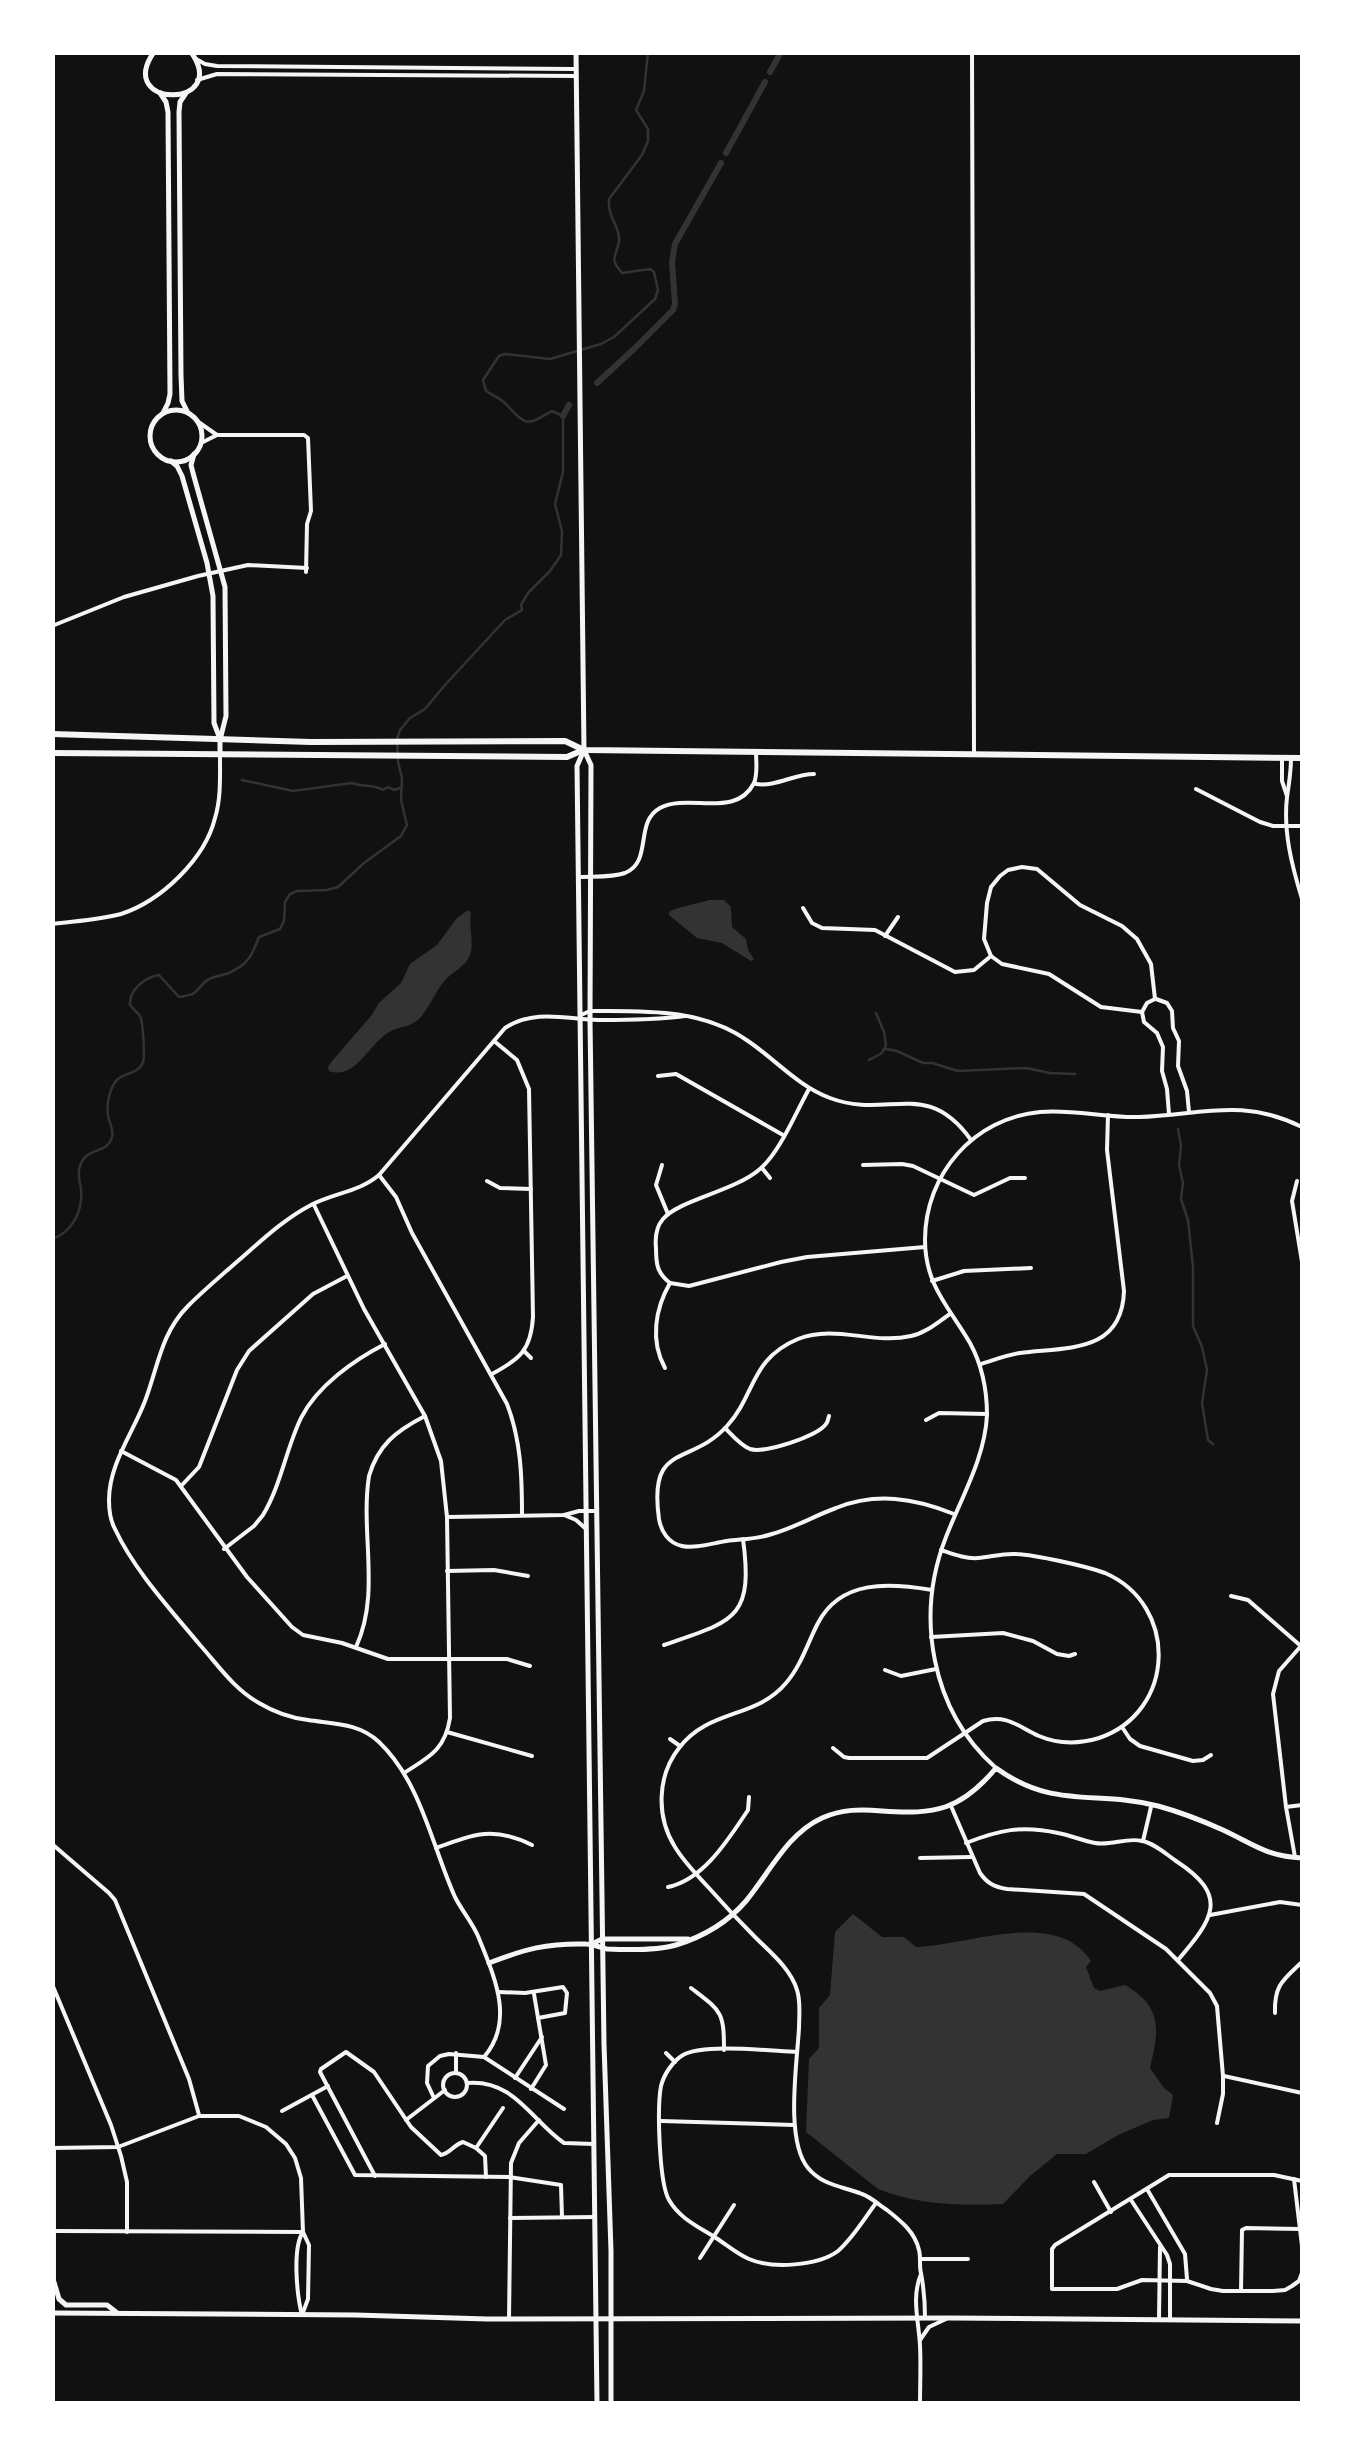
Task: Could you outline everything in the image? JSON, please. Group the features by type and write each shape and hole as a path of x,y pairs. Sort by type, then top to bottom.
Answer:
{"main road":[{"path":"154,52 147,75 168,109 170,394 163,413 152,425 150,440 157,454 177,466 182,476 209,574 214,607 214,723 220,740"},
{"path":"576,52 584,750 591,765 590,1020 611,2404"},
{"path":"194,56 197,80 180,102 179,112 181,375 182,400 202,435 194,454 193,473 222,571 226,606 226,716 220,754"},
{"path":"160,94 186,93"},
{"path":"163,413 188,413"},
{"path":"171,462 194,454"},
{"path":"52,734 220,740 565,742 584,750"},
{"path":"584,750 577,766 597,2404"},
{"path":"52,753 566,757 584,750 1302,758"},
{"path":"592,1944 602,1949 664,1947 708,1932 744,1904 792,1840 816,1821 852,1810 936,1812 978,1789 996,1768 1014,1781 1046,1794 1152,1804 1225,1831 1260,1850 1299,1857"},
{"path":"490,1963 539,1946 592,1944 602,1939 688,1939"},
{"path":"594,2144 606,2144"},
{"path":"53,2283 66,2305 106,2305 118,2314"},
{"path":"52,2313 509,2319 1302,2321"}],"street":[{"path":"972,52 974,755"},
{"path":"194,56 217,66 576,73"},
{"path":"197,80 217,74 576,73"},
{"path":"198,422 217,435"},
{"path":"52,626 124,597 222,571 256,565 306,570 311,512 308,438 217,435 201,443"},
{"path":"578,877 617,874 634,867 640,859 646,824 658,809 739,799 754,784 756,752"},
{"path":"52,924 118,914 166,889 197,856 211,831 218,804 220,754"},
{"path":"1282,758 1282,781 1287,796"},
{"path":"1291,758 1287,826 1291,862 1302,899"},
{"path":"754,784 814,774"},
{"path":"1196,788 1260,822 1302,826"},
{"path":"1142,1012 1101,1007 1050,974 1002,964 991,956 984,939 987,902 991,887 1000,876 1022,867 1037,869 1080,905 1122,926 1137,939 1151,964 1155,999"},
{"path":"803,908 812,923 822,928 868,928 955,972 974,970 991,956"},
{"path":"885,936 898,917"},
{"path":"1169,1114 1162,1047 1156,1033 1144,1022 1142,1012 1147,1002 1155,999 1167,1003 1172,1011 1173,1028 1179,1040 1179,1072 1187,1090 1189,1112"},
{"path":"579,1016 590,1010 656,1012 710,1022 742,1036 809,1088 850,1104 929,1105 946,1113 970,1140"},
{"path":"484,2057 498,2024 499,1992 490,1963 457,1901 404,1774 380,1743 358,1728 279,1713 234,1684 171,1610 115,1529 108,1496 113,1472 144,1404 160,1351 177,1319 295,1214 358,1189 380,1175 505,1028 523,1019 544,1016 644,1020 685,1016"},
{"path":"492,1374 524,1352 530,1341 533,1316 529,1089 516,1060 494,1040"},
{"path":"658,1076 676,1074 783,1135"},
{"path":"809,1088 762,1168 736,1185 668,1214 660,1222 655,1238 656,1265 662,1276 670,1283 689,1286 807,1257 925,1248"},
{"path":"996,1768 976,1749 949,1705 930,1637 932,1590 941,1550 980,1453 987,1414 980,1364 932,1281 925,1248 926,1220 940,1178 970,1140 994,1125 1024,1114 1141,1117 1230,1108 1251,1110 1302,1127"},
{"path":"980,1364 1016,1354 1086,1345 1105,1335 1119,1318 1124,1291 1107,1150 1108,1116"},
{"path":"863,1165 902,1164 919,1168 974,1195 1010,1178 1025,1178"},
{"path":"662,1165 656,1184 668,1214"},
{"path":"762,1168 770,1178"},
{"path":"380,1175 396,1196 412,1233 511,1415 520,1454 522,1515"},
{"path":"487,1181 500,1188 531,1189"},
{"path":"1297,1181 1292,1201 1302,1262"},
{"path":"313,1204 347,1276 425,1416 440,1461 447,1517 450,1718 444,1741 433,1754 404,1774"},
{"path":"932,1281 964,1271 1031,1268"},
{"path":"180,1486 198,1467 237,1370 250,1351 313,1294 347,1276"},
{"path":"665,1368 658,1353 656,1318 670,1283"},
{"path":"950,1314 920,1333 898,1338 836,1333 802,1338 778,1350 760,1367 725,1428 667,1462 659,1477 658,1503 659,1522 669,1540 690,1547 772,1534 839,1506 874,1498 908,1499 955,1515"},
{"path":"224,1548 263,1515 309,1404 357,1360 384,1344"},
{"path":"524,1352 532,1358"},
{"path":"752,1360 760,1367"},
{"path":"926,1420 940,1413 987,1414"},
{"path":"356,1648 369,1603 369,1476 385,1443 425,1416"},
{"path":"725,1428 745,1447 769,1450 819,1430 829,1416"},
{"path":"122,1451 167,1474 180,1486 224,1548 295,1630 313,1639 388,1659 507,1660 530,1666"},
{"path":"520,1454 530,1452"},
{"path":"660,1456 667,1462"},
{"path":"447,1517 564,1516 597,1511"},
{"path":"564,1516 587,1529"},
{"path":"664,1644 714,1628 734,1614 748,1579 744,1539"},
{"path":"660,1547 669,1540"},
{"path":"833,1748 849,1758 927,1758 983,1721 1002,1718 1046,1739 1076,1742 1122,1727 1148,1697 1159,1660 1154,1624 1134,1594 1117,1580 1035,1556 966,1558 941,1550"},
{"path":"447,1570 494,1570 528,1576"},
{"path":"920,2404 916,2286 920,2259 915,2239 907,2228 863,2194 828,2184 806,2165 798,2150 794,2126 800,2009 796,1986 783,1966 674,1848 662,1815 662,1797 667,1770 680,1746 704,1724 756,1707 783,1687 798,1666 820,1618 840,1598 874,1585 932,1590"},
{"path":"1230,1596 1248,1600 1302,1646 1279,1671 1273,1694 1286,1807 1299,1857"},
{"path":"930,1637 1003,1633 1034,1641 1057,1654 1074,1654"},
{"path":"885,1670 902,1676 936,1668"},
{"path":"1122,1727 1137,1745 1171,1756 1196,1761 1211,1755"},
{"path":"447,1732 532,1756"},
{"path":"670,1739 680,1746"},
{"path":"668,1888 682,1884 714,1856 748,1810 749,1797"},
{"path":"1142,1841 1152,1804"},
{"path":"1286,1807 1302,1804"},
{"path":"952,1806 980,1873 996,1887 1084,1894 1166,1948 1214,1999 1223,2076 1217,2123"},
{"path":"966,1843 1008,1829 1056,1832 1096,1843 1142,1841 1195,1873 1208,1892 1210,1915 1206,1926 1178,1960"},
{"path":"436,1848 488,1833 511,1836 532,1845"},
{"path":"52,1844 115,1900 200,2116"},
{"path":"920,1858 972,1857"},
{"path":"1210,1915 1280,1902 1302,1905"},
{"path":"1275,2013 1278,1987 1302,1962"},
{"path":"52,1984 118,2146 127,2182 127,2232"},
{"path":"499,1992 563,1987 565,2013 538,2018"},
{"path":"691,1988 720,2013 724,2050"},
{"path":"531,2089 546,2065 534,1992"},
{"path":"515,2078 542,2037"},
{"path":"797,2052 694,2051 675,2062 662,2082 662,2176 666,2194 684,2218 753,2261 771,2264 823,2260 842,2247 876,2203"},
{"path":"375,2176 321,2069 346,2052 374,2072 406,2120 441,2155 449,2154 463,2142 476,2148 484,2156 486,2177"},
{"path":"666,2053 675,2062"},
{"path":"456,2054 456,2073"},
{"path":"434,2098 427,2083 428,2066 440,2056 456,2054 484,2057 564,2110"},
{"path":"456,2073 467,2083 459,2096 449,2095 445,2090 446,2077 456,2073"},
{"path":"1223,2076 1302,2094"},
{"path":"467,2083 501,2088 522,2102 564,2142 594,2144"},
{"path":"282,2111 328,2086"},
{"path":"406,2120 445,2090"},
{"path":"312,2095 355,2175 509,2177 562,2184 562,2217"},
{"path":"476,2148 503,2108"},
{"path":"53,2283 53,2148 118,2146 200,2116 239,2116 266,2127 295,2158 301,2178 303,2232 308,2242 308,2298 302,2315"},
{"path":"509,2319 509,2177 514,2152 538,2120"},
{"path":"661,2121 794,2126"},
{"path":"1302,2180 1274,2174 1169,2176 1055,2245 1052,2290 1117,2289 1142,2280 1187,2281 1211,2290 1285,2290 1299,2281 1302,2273"},
{"path":"1294,2179 1302,2246"},
{"path":"1094,2182 1111,2212"},
{"path":"1147,2189 1186,2254 1187,2281"},
{"path":"1131,2200 1170,2264 1170,2319"},
{"path":"700,2258 734,2206"},
{"path":"509,2218 595,2217"},
{"path":"1241,2291 1242,2230 1301,2228"},
{"path":"53,2232 303,2232"},
{"path":"302,2315 298,2299 298,2241 303,2232"},
{"path":"1159,2319 1160,2247"},
{"path":"920,2259 968,2259"},
{"path":"920,2274 925,2318"},
{"path":"920,2340 930,2327 950,2318"}],"shaded area":[{"path":"724,900 731,907 732,927 746,939 754,959 751,961 722,943 697,938 669,915 672,910"},
{"path":"468,910 472,943 468,959 445,980 419,1019 383,1036 347,1071 329,1071 332,1061 379,1003 401,983 410,964 437,945"},
{"path":"853,1914 882,1937 904,1937 916,1947 1009,1933 1056,1936 1075,1945 1091,1961 1086,1967 1094,1988 1100,1991 1125,1985 1152,2011 1156,2031 1150,2068 1173,2095 1169,2118 1153,2120 1118,2135 1086,2154 1057,2154 1003,2204 940,2203 878,2189 806,2132 809,2059 819,2048 819,2008 830,1995 835,1932"}],"waterway":[{"path":"52,1239 71,1226 78,1212 83,1160 106,1146 112,1137 108,1106 113,1086 143,1062 141,1019 130,1005 135,989 159,975 179,997 185,996 208,979 236,970 249,958 259,937 280,929 290,894 338,887 401,836 407,825 398,762 400,730 425,709 505,620 522,610 528,593 561,555 562,531 555,504 563,472 563,416 552,411 533,421 524,421 486,391 483,380 499,356 505,354 550,359 601,344 655,299 658,290 654,272 650,269 622,273 615,264 619,236 609,205 609,199 648,141 648,129 636,110 644,91 648,52"},
{"path":"770,72 781,52"},
{"path":"726,153 765,82"},
{"path":"597,383 673,310 675,244 721,163"},
{"path":"563,416 569,405"},
{"path":"242,780 293,791 352,783 383,790 400,788"},
{"path":"869,1060 882,1053 886,1045 876,1013"},
{"path":"886,1049 958,1071 1026,1068 1075,1074"},
{"path":"1178,1129 1181,1199 1188,1220 1193,1267 1193,1326 1207,1370 1202,1403 1208,1440 1213,1444"}]}
